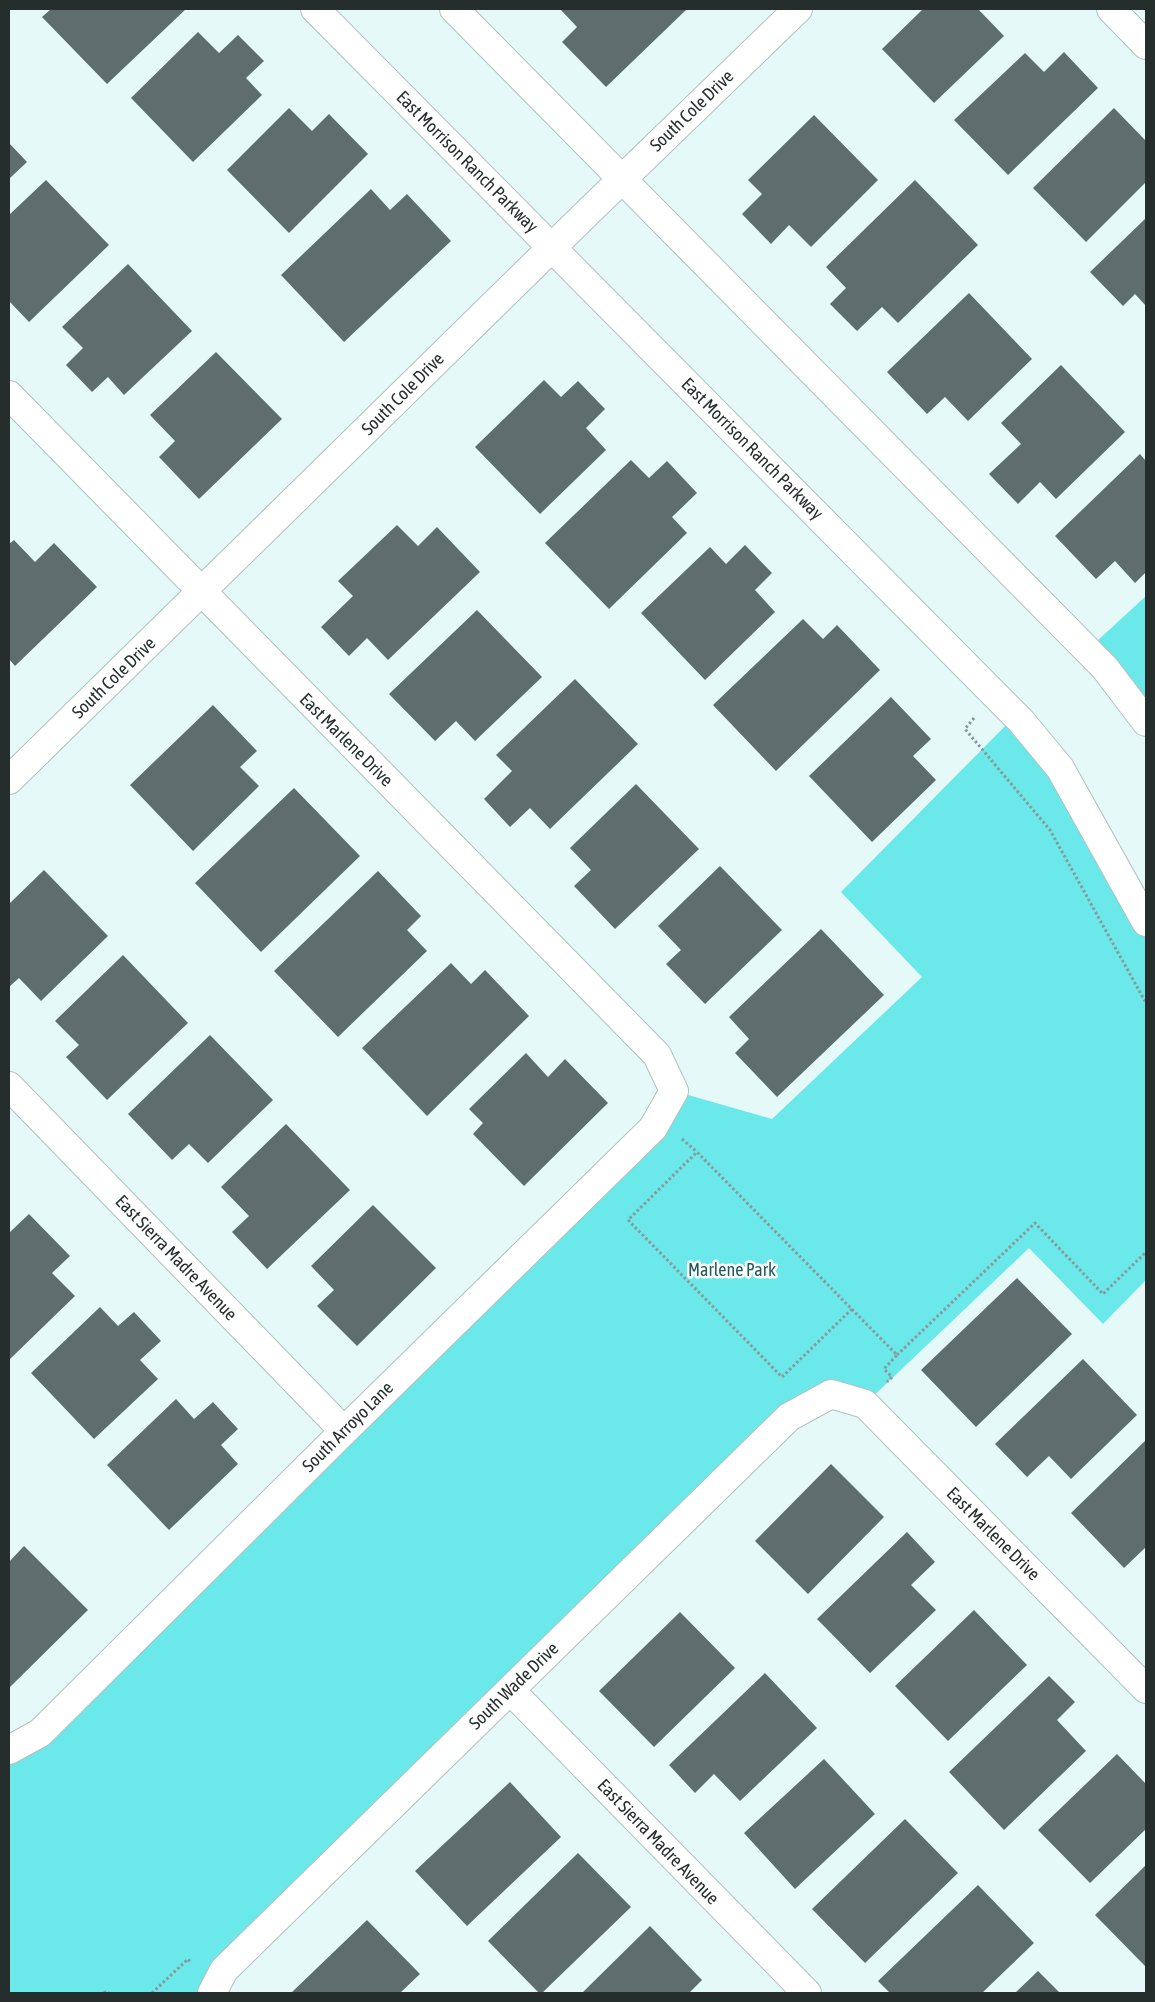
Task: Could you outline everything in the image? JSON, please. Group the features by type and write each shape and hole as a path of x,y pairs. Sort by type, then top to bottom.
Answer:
{"street":[{"name":"East Morrison Ranch Parkway","path":"315,9 1021,721 1060,768 1146,922"},
{"path":"454,9 1105,668 1146,722"},
{"name":"South Cole Drive","path":"9,780 798,9"},
{"path":"1111,9 1146,45"},
{"name":"East Marlene Drive","path":"9,396 656,1055 674,1091"},
{"name":"East Sierra Madre Avenue","path":"9,1086 344,1431"},
{"name":"South Arroyo Lane","path":"9,1750 40,1733 653,1128 674,1091"},
{"name":"East Marlene Drive","path":"831,1394 865,1404 1146,1689"},
{"name":"South Wade Drive","path":"212,1993 224,1970 789,1417 831,1394"},
{"name":"East Sierra Madre Avenue","path":"510,1690 807,1993"}],"path":[{"path":"995,695 965,728 1050,830 1146,1003"},
{"path":"852,1309 782,1377 628,1220 697,1152 852,1309 896,1355"},
{"path":"865,1404 892,1377 884,1369 896,1355 1035,1223 1103,1294 1146,1252"},
{"path":"104,1993 107,1991 109,1993"}],"green space":[{"path":"1146,596 1146,703 1096,642"},
{"name":"Marlene Park","path":"1015,716 1146,922 1146,1280 1103,1324 1029,1248 865,1404 831,1394 212,1993 9,1993 9,1750 674,1091 772,1119 922,977 841,892"}],"building":[{"path":"51,9 186,9 107,84 42,17"},
{"path":"560,9 687,9 606,87 562,42 577,27"},
{"path":"923,9 980,9 1004,36 934,103 882,49"},
{"path":"198,32 219,53 238,35 264,61 246,78 262,95 193,162 131,98"},
{"path":"1064,52 1098,88 1008,175 954,120 1025,53 1044,72"},
{"path":"289,108 312,131 329,114 368,154 289,233 227,170"},
{"path":"1114,108 1146,141 1146,182 1086,242 1033,188"},
{"path":"814,115 878,180 811,247 789,225 771,244 742,214 762,194 748,180"},
{"path":"9,143 27,162 9,179"},
{"path":"46,180 109,245 29,322 9,301 9,215"},
{"path":"915,180 978,245 898,323 882,307 857,331 830,304 846,288 826,267"},
{"path":"371,189 390,210 407,194 451,241 344,342 281,275"},
{"path":"1146,218 1146,306 1135,294 1123,306 1090,272"},
{"path":"128,264 192,331 124,395 108,377 92,392 66,365 83,348 62,327"},
{"path":"969,293 1032,359 968,421 945,397 927,414 887,372"},
{"path":"216,352 282,419 199,499 159,457 175,441 150,415"},
{"path":"1061,365 1125,432 1056,499 1040,482 1018,504 989,474 1021,444 1001,423"},
{"path":"544,380 561,397 578,381 605,409 586,428 606,450 540,514 475,447"},
{"path":"1140,454 1146,461 1146,572 1135,583 1115,561 1096,579 1055,536"},
{"path":"631,460 649,478 667,461 697,493 672,517 687,533 609,609 545,543"},
{"path":"397,525 418,546 437,527 480,572 388,660 367,638 349,656 321,627 353,596 338,581"},
{"path":"14,540 35,562 54,543 97,587 15,666 9,659 9,544"},
{"path":"745,545 772,573 755,590 775,612 705,680 641,613 710,547 726,564"},
{"path":"477,610 542,677 475,741 456,721 435,741 389,694"},
{"path":"803,619 823,639 837,625 880,670 776,771 713,705"},
{"path":"575,679 638,744 550,829 530,808 510,827 484,799 512,771 496,755"},
{"path":"891,697 931,739 913,756 936,780 872,842 809,776"},
{"path":"213,705 257,751 240,767 259,786 193,851 130,785"},
{"path":"636,784 699,849 615,929 574,886 591,870 570,848"},
{"path":"294,788 360,856 261,952 195,883"},
{"path":"720,866 782,930 705,1004 666,964 681,950 658,926"},
{"path":"44,870 108,936 41,1001 19,978 9,987 9,904"},
{"path":"378,871 421,916 407,930 427,951 338,1037 274,971"},
{"path":"821,929 884,995 777,1097 735,1053 749,1039 729,1017"},
{"path":"123,955 188,1023 107,1100 66,1057 79,1045 55,1021"},
{"path":"451,963 471,984 485,970 529,1016 427,1116 362,1048"},
{"path":"210,1035 273,1100 208,1163 189,1144 172,1160 128,1114"},
{"path":"526,1053 548,1077 565,1059 608,1103 524,1186 473,1134 483,1123 469,1109"},
{"path":"286,1124 350,1190 267,1269 232,1232 249,1216 221,1187"},
{"path":"373,1205 436,1268 357,1346 317,1306 334,1290 311,1266"},
{"path":"29,1214 70,1256 52,1273 75,1296 10,1359 9,1233"},
{"path":"1017,1278 1072,1334 976,1427 921,1370"},
{"path":"100,1307 118,1326 134,1312 161,1341 140,1360 158,1379 94,1439 31,1373"},
{"path":"1083,1359 1137,1415 1071,1479 1049,1456 1027,1477 995,1444"},
{"path":"176,1399 194,1419 213,1402 238,1429 221,1445 238,1464 169,1530 107,1465"},
{"path":"1146,1440 1146,1547 1124,1568 1071,1513"},
{"path":"831,1464 884,1517 808,1594 755,1541"},
{"path":"907,1532 935,1562 911,1585 936,1610 870,1673 817,1619"},
{"path":"24,1546 88,1610 9,1688 9,1562"},
{"path":"974,1610 1027,1665 948,1741 895,1686"},
{"path":"680,1612 735,1668 654,1747 599,1691"},
{"path":"765,1673 817,1728 740,1801 714,1774 695,1793 669,1765"},
{"path":"1049,1676 1075,1702 1057,1720 1086,1751 1004,1830 949,1772"},
{"path":"1117,1754 1146,1784 1146,1829 1090,1883 1038,1830"},
{"path":"824,1759 875,1814 795,1889 744,1833"},
{"path":"510,1782 561,1837 467,1926 415,1871"},
{"path":"905,1819 958,1873 865,1963 812,1909"},
{"path":"578,1853 631,1907 542,1993 539,1993 488,1941"},
{"path":"1146,1865 1146,1967 1095,1915"},
{"path":"978,1885 1034,1943 982,1993 890,1993 878,1981"},
{"path":"367,1920 420,1974 400,1993 291,1993"},
{"path":"650,1926 702,1980 689,1993 582,1993"},
{"path":"1038,1971 1060,1993 1015,1993"}]}
